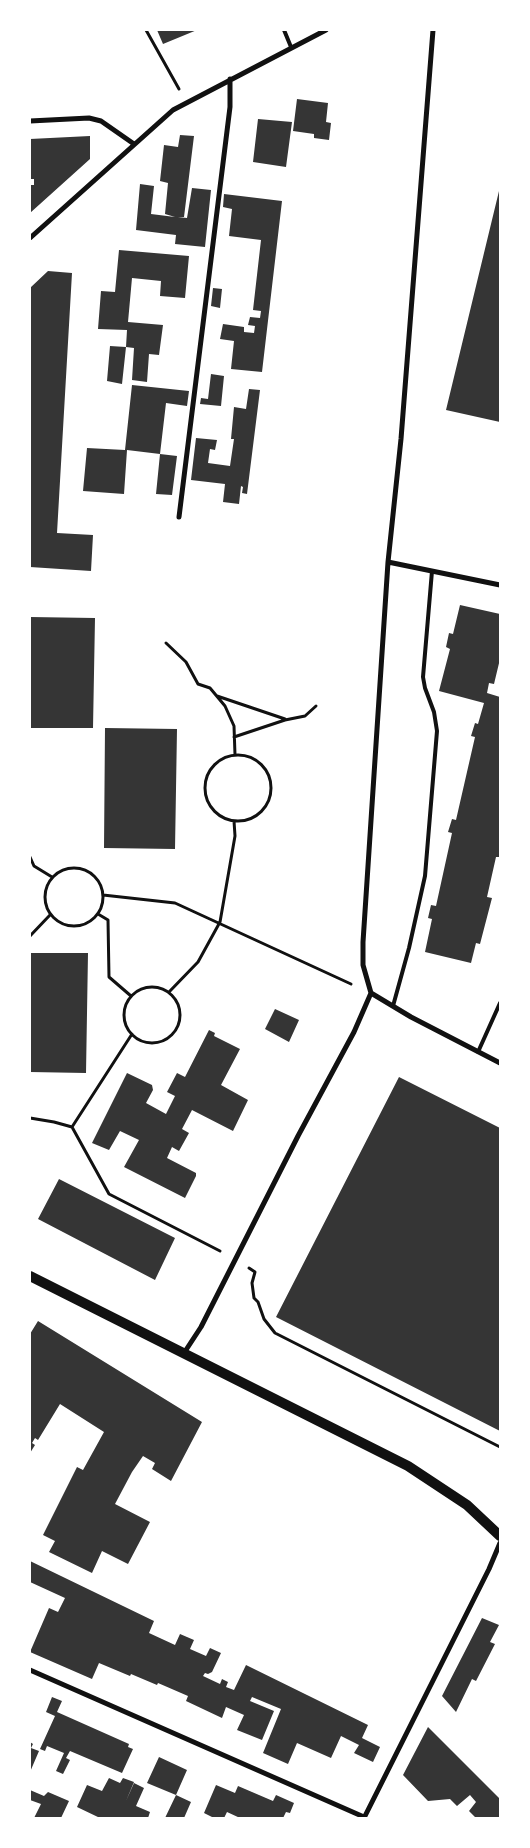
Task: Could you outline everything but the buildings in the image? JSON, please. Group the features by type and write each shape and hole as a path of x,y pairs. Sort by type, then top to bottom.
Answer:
{"main road":[{"path":"30,1276 408,1466 467,1505 500,1536"}],"street":[{"path":"30,238 172,110 326,30"},
{"path":"184,1353 201,1327 298,1136 354,1032 371,993 364,966 363,942 388,562 401,440 433,30"},
{"path":"179,517 229,117 230,80"},
{"path":"30,120 88,118 101,121 134,144"},
{"path":"388,562 500,585"},
{"path":"371,993 478,1052 500,1062"},
{"path":"30,1670 364,1817 489,1569 500,1543"}],"lane":[{"path":"284,30 291,47"},
{"path":"393,1006 409,948 425,876 437,731 434,712 425,688 423,676 432,571"},
{"path":"478,1052 500,1003"}],"path":[{"path":"146,30 186,102"},
{"path":"166,643 186,662 198,684 210,688 225,706 234,726 235,755"},
{"path":"217,696 285,720"},
{"path":"234,737 285,720 305,716 316,706"},
{"path":"235,755 250,757 262,765 270,777 271,792 266,805 256,816 249,819 234,820 220,816 215,811 207,798 206,784 215,765 235,755"},
{"path":"169,992 198,962 220,922 235,836 234,820"},
{"path":"30,857 34,866 52,877"},
{"path":"75,867 87,870 97,878 103,895 103,902 98,914 88,923 75,927 61,924 50,916 44,903 45,889 52,877 62,870 75,867"},
{"path":"103,895 175,903 220,922 371,993"},
{"path":"98,914 108,920 109,977 131,996"},
{"path":"30,936 50,916"},
{"path":"149,987 160,988 169,992 176,1000 180,1009 180,1020 173,1033 160,1042 150,1043 140,1040 126,1026 124,1015 126,1005 131,996 139,990 149,987"},
{"path":"72,1127 132,1034"},
{"path":"30,1118 72,1127 109,1194 236,1259 255,1272 252,1283 254,1298 258,1302 264,1319 275,1333 500,1447"}]}
